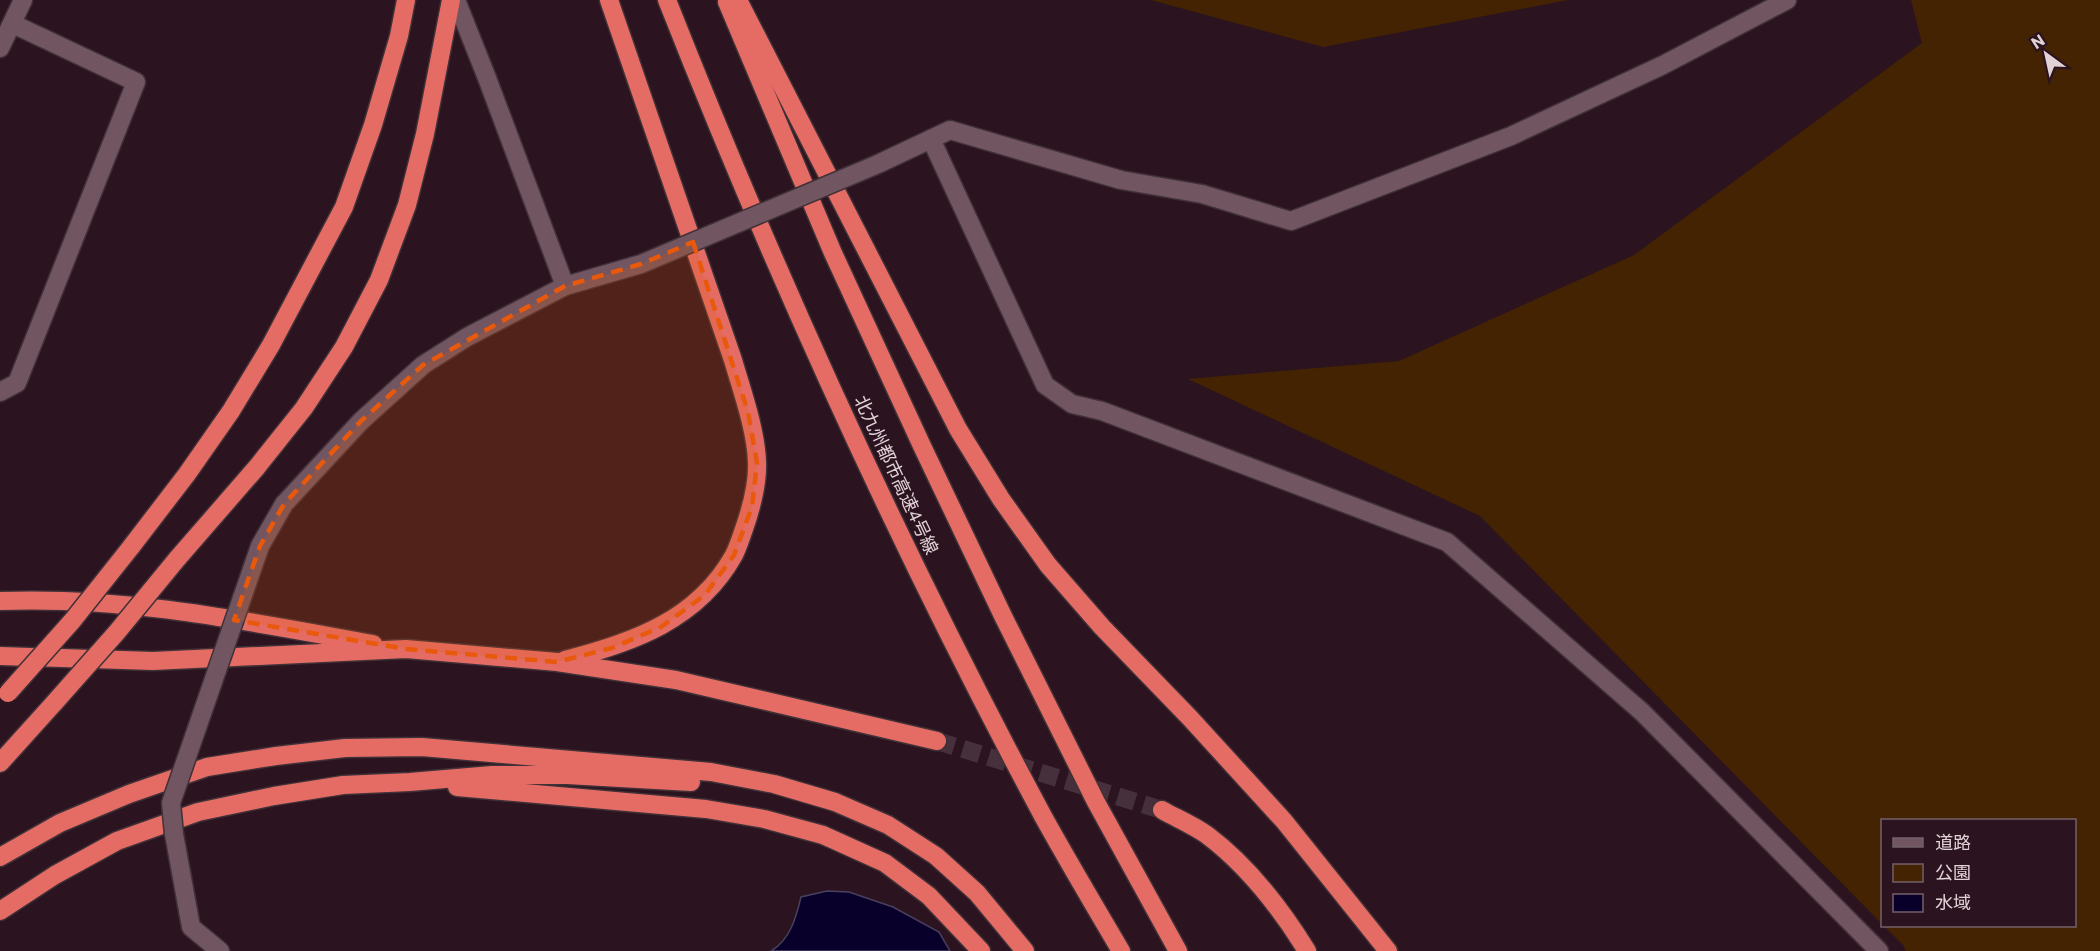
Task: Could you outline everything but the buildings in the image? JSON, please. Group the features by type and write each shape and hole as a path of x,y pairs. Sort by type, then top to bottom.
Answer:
{"highway":[{"path":"4,697 73,620 187,474 231,411 276,335 344,207 373,125 399,36 406,0"},
{"path":"0,763 117,632 256,467 304,408 344,347 379,280 407,206 454,0"},
{"path":"557,662 612,648 661,627 705,595 734,555 752,507 757,463 748,412 733,360 609,0"},
{"name":"北九州都市高速4号線","path":"667,0 781,275 866,463 949,635 1040,809 1121,951"},
{"name":"北九州都市高速4号線","path":"726,0 834,253 922,446 1003,616 1096,802 1178,951"},
{"path":"738,0 952,418 1001,499 1048,565 1102,627 1190,718 1284,821 1388,951"},
{"path":"0,601 33,600 169,609 406,649 557,662 676,680 937,741"},
{"path":"0,656 153,661 406,649"},
{"path":"0,857 60,823 129,794 207,767 276,756 345,748 422,747 711,772 774,784 835,802 888,825 936,856 977,893 1025,951"},
{"path":"0,911 55,875 117,841 198,812 274,796 343,785 492,775 567,775 711,783 835,802"},
{"path":"410,782 706,809 764,819 823,835 885,863 929,896 981,951"},
{"path":"1162,810 1206,834 1247,872 1286,918 1307,951"}],"street":[{"path":"0,48 23,0"},
{"path":"454,0 487,78 565,286"},
{"path":"220,951 191,927 174,834 171,803 260,546 284,504 361,421 423,365 467,337 565,286 641,264 878,164 950,130 1121,180 1202,194 1291,221 1511,136 1663,65 1787,0"},
{"path":"0,392 17,384 136,82 13,24"},
{"path":"931,139 1045,385 1072,405 1102,411 1447,542 1642,712 1879,951"}],"highlighted area":[{"path":"693,242 748,412 757,463 752,507 734,555 705,595 661,627 612,648 557,662 406,649 234,620 260,546 284,504 361,421 423,365 565,286 641,264"}],"green space":[{"path":"1151,0 1568,0 1323,47"},
{"path":"1911,0 2100,0 2100,951 1906,951 1885,927 2076,927 2076,819 1881,819 1881,923 1480,516 1188,379 1399,361 1634,255 1922,43"}],"water":[{"path":"827,891 849,892 893,907 939,932 950,951 771,951 788,935 801,897"}],"tunnel":[{"path":"937,741 1162,810"}]}
